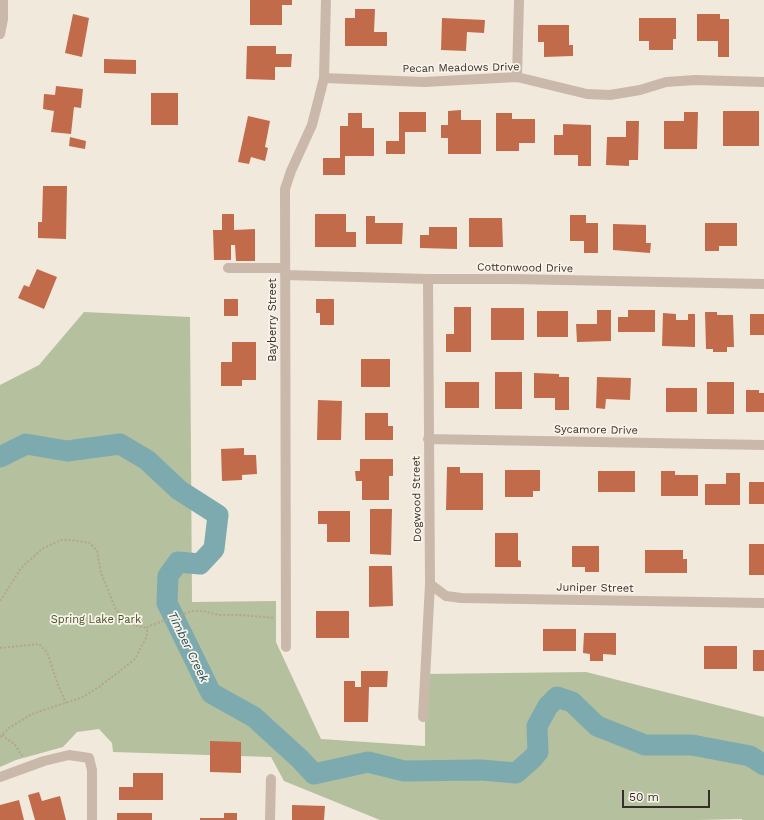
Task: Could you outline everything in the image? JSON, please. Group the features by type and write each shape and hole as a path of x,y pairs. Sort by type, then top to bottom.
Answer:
{"street":[{"path":"0,34 3,19 3,0"},
{"name":"Bayberry Street","path":"286,647 285,189 291,171 312,125 324,78 326,0"},
{"path":"517,77 518,0"},
{"name":"Pecan Meadows Drive","path":"324,78 424,82 517,77 587,94 610,95 640,90 666,82 695,80 764,82"},
{"name":"Cottonwood Drive","path":"228,268 428,279 511,279 764,284"},
{"name":"Dogwood Street","path":"422,717 430,584 428,279"},
{"name":"Sycamore Drive","path":"428,439 764,445"},
{"name":"Juniper Street","path":"430,584 446,596 461,598 764,603"},
{"path":"0,777 44,761 69,756 89,758 92,770 92,820"},
{"path":"270,820 271,779"}],"path":[{"path":"0,601 21,568 42,549 61,540 71,540 90,543 97,551 101,573 116,610 134,625 147,628 192,611 203,611 219,615 286,618"},
{"path":"29,766 15,745 1,736 9,728 32,714 84,697 135,660 147,636 147,628"},
{"path":"0,648 39,644 47,652 66,703"}],"green space":[{"name":"Spring Lake Park","path":"84,312 190,317 192,602 276,601 276,642 321,739 425,746 425,674 586,672 764,717 764,820 380,820 284,781 271,757 113,752 112,743 99,729 77,732 63,747 16,760 0,767 0,385 39,365"}],"building":[{"path":"250,0 292,0 292,5 282,5 282,25 250,25"},
{"path":"355,9 375,9 374,32 387,32 387,46 345,46 345,18 355,18"},
{"path":"73,14 89,18 82,57 65,53"},
{"path":"697,14 720,14 720,19 729,19 729,57 718,57 718,41 697,41"},
{"path":"442,18 485,20 484,33 467,32 466,51 441,50"},
{"path":"639,18 676,18 676,39 673,39 673,50 649,50 649,41 639,41"},
{"path":"538,25 569,25 569,45 573,45 573,56 544,57 544,42 538,42"},
{"path":"247,46 276,46 276,54 292,54 291,67 275,67 275,80 246,79"},
{"path":"104,59 136,60 136,74 104,73"},
{"path":"56,86 83,89 81,108 74,107 71,134 51,132 54,111 43,109 44,94 55,95"},
{"path":"151,93 178,93 178,125 151,125"},
{"path":"461,110 461,120 481,120 481,154 448,154 448,138 441,138 441,125 448,125 448,111"},
{"path":"723,111 759,111 759,146 723,146"},
{"path":"399,112 426,112 426,132 405,132 405,154 386,154 386,141 399,141"},
{"path":"684,112 698,112 697,149 664,149 664,121 684,121"},
{"path":"348,113 362,113 362,128 374,128 374,156 345,156 345,175 323,175 323,158 340,158 340,126 348,126"},
{"path":"496,113 512,113 512,119 535,119 535,143 519,143 519,151 496,151"},
{"path":"248,116 270,121 265,147 268,148 265,161 251,157 249,164 238,162"},
{"path":"626,121 639,121 638,160 629,160 629,166 606,165 607,137 626,137"},
{"path":"563,124 591,125 591,166 578,166 578,155 554,155 554,135 563,135"},
{"path":"70,137 86,141 85,149 69,146"},
{"path":"43,186 67,186 66,239 38,238 38,222 42,222"},
{"path":"222,214 234,214 234,230 255,229 255,261 236,261 235,245 231,245 231,260 214,260 213,230 222,230"},
{"path":"315,214 346,214 346,232 356,232 356,247 315,247"},
{"path":"570,215 586,215 586,223 598,223 598,253 584,253 584,241 570,241"},
{"path":"366,216 375,216 375,223 403,223 402,244 366,244"},
{"path":"469,218 502,218 503,247 469,247"},
{"path":"705,223 737,223 737,246 719,246 719,251 705,251"},
{"path":"613,224 646,225 646,243 651,243 650,253 613,250"},
{"path":"429,227 457,227 457,249 420,248 420,235 429,235"},
{"path":"37,269 57,277 44,309 18,298 24,285 29,287"},
{"path":"224,299 238,299 238,316 224,316"},
{"path":"316,299 334,299 334,325 320,325 320,313 316,313"},
{"path":"454,307 471,307 471,352 446,352 446,334 454,334"},
{"path":"491,308 524,308 524,340 491,340"},
{"path":"597,310 611,310 611,341 577,342 576,324 597,324"},
{"path":"628,310 655,310 655,332 618,332 618,317 628,317"},
{"path":"537,311 568,311 568,337 537,337"},
{"path":"705,312 717,312 717,315 733,315 734,347 727,347 727,352 713,352 713,349 706,349"},
{"path":"663,313 676,314 676,320 688,320 688,314 695,314 695,347 662,346"},
{"path":"750,314 764,314 764,335 750,335"},
{"path":"232,342 256,342 256,380 242,380 242,386 221,386 221,362 232,362"},
{"path":"361,359 390,359 390,387 361,387"},
{"path":"495,372 522,372 522,409 495,409"},
{"path":"534,373 559,374 559,377 569,377 569,410 555,410 555,398 534,398"},
{"path":"597,377 631,378 630,400 606,399 605,409 596,408"},
{"path":"445,382 479,382 479,408 445,408"},
{"path":"707,382 734,382 734,414 707,414"},
{"path":"666,388 697,388 697,412 666,412"},
{"path":"746,390 759,390 759,393 764,393 764,412 746,412"},
{"path":"318,400 342,401 341,440 317,440"},
{"path":"365,413 388,413 388,426 393,426 393,440 365,440"},
{"path":"244,448 244,455 256,455 257,474 242,475 242,480 222,481 221,449"},
{"path":"360,459 393,459 393,476 389,476 389,500 362,500 362,481 356,481 355,471 360,471"},
{"path":"447,467 460,467 460,473 483,473 483,510 446,510"},
{"path":"505,470 540,470 540,491 533,491 533,497 505,497"},
{"path":"598,471 635,471 635,492 598,492"},
{"path":"661,471 675,471 675,475 698,475 698,496 661,496"},
{"path":"726,473 740,473 740,505 705,505 705,484 726,484"},
{"path":"749,482 764,482 764,504 749,504"},
{"path":"370,509 392,509 391,555 370,554"},
{"path":"318,511 350,511 350,542 327,542 327,524 318,524"},
{"path":"495,533 518,533 518,560 521,561 521,567 495,567"},
{"path":"749,544 764,544 764,575 749,575"},
{"path":"572,546 599,546 599,572 585,572 585,567 572,567"},
{"path":"645,550 683,550 683,559 687,559 687,573 645,573"},
{"path":"369,566 392,566 393,606 369,607"},
{"path":"316,611 349,611 349,638 316,638"},
{"path":"543,629 576,629 576,651 543,651"},
{"path":"584,633 616,633 616,655 603,654 603,661 590,661 590,654 583,653"},
{"path":"704,646 737,646 737,669 704,669"},
{"path":"753,650 764,650 764,671 753,671"},
{"path":"361,671 388,671 387,687 369,687 368,722 344,722 344,681 355,681 355,687 361,687"},
{"path":"210,741 241,742 241,773 210,772"},
{"path":"133,773 163,773 163,800 119,800 119,787 133,787"},
{"path":"39,792 42,801 60,796 66,820 35,820 28,795"},
{"path":"19,800 24,820 0,820 0,805"},
{"path":"292,805 325,806 324,820 292,820"},
{"path":"117,813 152,813 152,820 117,820"},
{"path":"224,813 237,813 237,820 200,820 200,818 224,818"}],"waterway":[{"name":"Timber Creek","path":"0,457 26,444 67,451 120,444 147,460 179,490 218,515 214,549 200,564 178,562 168,576 167,603 211,693 254,717 300,759 314,774 368,762 404,771 481,770 516,773 538,752 537,726 548,706 557,697 572,702 597,726 645,745 692,745 750,756 764,765"}]}
